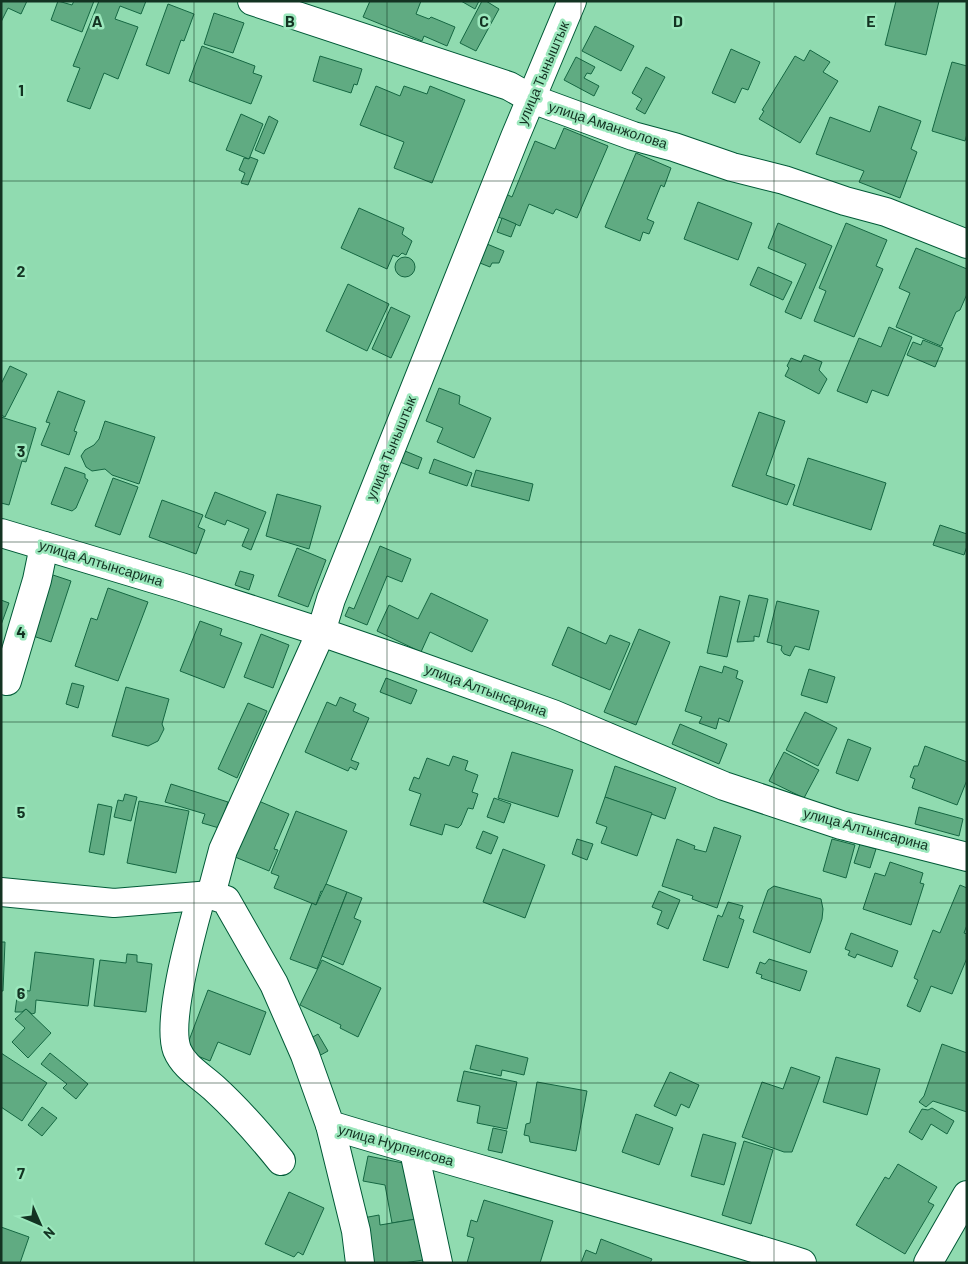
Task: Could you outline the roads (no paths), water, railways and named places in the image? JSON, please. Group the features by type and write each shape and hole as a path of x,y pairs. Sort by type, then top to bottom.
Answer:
{"street":[{"name":"улица Аманжолова","path":"252,1 509,86 532,99 633,136 886,212 967,244"},
{"name":"улица Тыныштык","path":"281,1160 213,1086 186,1064 177,1050 174,1034 177,1003 206,896 223,850 321,632 331,599 572,1"},
{"name":"улица Алтынсарина","path":"1,533 321,632 553,714 724,786 841,825 967,857"},
{"path":"7,681 37,580 44,546"},
{"path":"1,892 114,903 206,896"},
{"name":"улица Нурпеисова","path":"206,896 226,900 274,984 305,1055 330,1126 711,1234 802,1263"},
{"path":"330,1126 356,1231 360,1263"},
{"path":"414,1151 438,1263"},
{"path":"928,1263 967,1195"}]}
